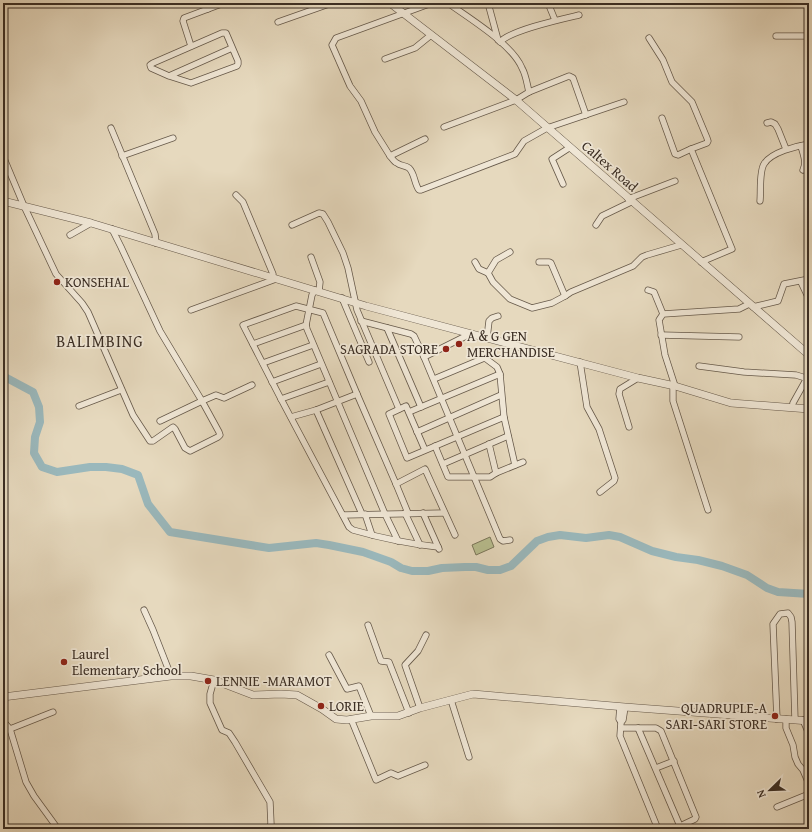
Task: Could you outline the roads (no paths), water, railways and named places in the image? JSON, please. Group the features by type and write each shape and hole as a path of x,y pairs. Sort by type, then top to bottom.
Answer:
{"street":[{"path":"206,3 208,9"},
{"path":"191,46 183,21 184,18 224,3"},
{"path":"278,22 332,3"},
{"name":"Caltex Road","path":"390,3 516,100 569,148 809,355"},
{"path":"432,3 336,38 332,45 350,86 361,102 375,132 390,156 398,164 409,168 418,190 515,154 524,141 547,128 624,102"},
{"path":"448,3 499,41 519,62 523,69 529,92"},
{"path":"488,3 499,41"},
{"path":"548,3 555,20"},
{"path":"499,41 506,37 555,20 579,15"},
{"path":"226,33 238,64 237,66 191,83 151,68 150,65 153,62 191,46 226,33"},
{"path":"385,59 415,48 431,35"},
{"path":"776,36 809,36"},
{"path":"649,38 663,60 672,82 692,102 707,138 707,143 678,155 675,154 662,118"},
{"path":"169,76 232,48"},
{"path":"444,127 516,100 529,92 571,76 586,115"},
{"path":"767,123 771,122 775,124 786,149"},
{"path":"111,128 155,234 156,243"},
{"path":"122,156 173,138"},
{"path":"390,156 425,139"},
{"path":"760,201 763,164 786,149 809,144"},
{"path":"800,146 805,161 803,170"},
{"path":"563,184 552,159 569,148"},
{"path":"691,149 713,206 732,248 730,251 701,262"},
{"path":"3,156 24,206 56,274 82,303 88,312 133,415 150,441 153,442 173,427 185,448 190,451 220,435 202,401 160,331 112,230"},
{"path":"596,225 602,216 630,200 675,181"},
{"path":"236,195 243,202 274,279"},
{"path":"3,201 91,223 274,279 470,334 674,386 731,403 809,409"},
{"path":"292,224 319,213 323,214 328,222 344,254 361,321 399,409"},
{"path":"70,235 91,223"},
{"path":"475,262 479,269 488,273 493,282 510,299 532,308 552,303 571,292 633,266 642,257 681,245"},
{"path":"488,273 496,260 510,252"},
{"path":"311,257 320,282 317,290 312,295 306,325 321,364 398,541"},
{"path":"539,262 551,263 565,296"},
{"path":"190,310 274,279"},
{"path":"663,314 739,308 778,300 784,284 801,282 809,279"},
{"path":"801,282 809,299"},
{"path":"648,290 654,292 663,314"},
{"path":"342,298 369,362"},
{"path":"420,545 406,513 396,484 323,313 296,306 243,325 281,400 349,527 353,530 372,535 398,541 420,545 439,548 423,513"},
{"path":"663,314 659,320 665,354 674,386 673,401 708,510"},
{"path":"487,338 489,320 498,316"},
{"path":"361,321 412,334 416,338 500,539 503,541 510,540"},
{"path":"253,344 306,325"},
{"path":"387,328 421,407"},
{"path":"424,357 470,334"},
{"path":"661,335 739,337"},
{"path":"263,363 313,344"},
{"path":"434,379 484,358 496,367 500,374 504,417 515,465"},
{"path":"580,362 587,407 599,430 615,478 614,481 600,492"},
{"path":"272,382 321,364"},
{"path":"699,366 744,372 796,375 808,378 793,403"},
{"path":"409,412 500,374"},
{"path":"629,427 619,394 620,389 638,378"},
{"path":"281,400 329,382"},
{"path":"160,421 216,395 224,398 252,385"},
{"path":"79,406 121,390"},
{"path":"290,417 316,410 357,394"},
{"path":"417,432 502,395"},
{"path":"425,450 406,406 388,414 407,458 504,417"},
{"path":"316,410 364,514 372,535"},
{"path":"443,464 508,436"},
{"path":"490,444 496,473"},
{"path":"435,446 448,477 490,477 523,462"},
{"path":"396,484 425,469 455,535"},
{"path":"343,515 444,513"},
{"path":"144,610 154,630 171,676"},
{"path":"777,719 773,624 780,614 788,613 792,622 802,720 809,734"},
{"path":"368,625 381,661 389,662 409,713"},
{"path":"420,708 405,665 418,651 426,635"},
{"path":"329,655 347,689 360,686 371,716"},
{"path":"3,697 171,676 191,676 214,680 253,695 297,695 336,719 371,716 398,716 420,708 473,694 484,694 622,707 802,720"},
{"path":"214,680 210,694 210,704 222,730 229,733 236,742 270,802 271,824 268,829"},
{"path":"451,700 469,757"},
{"path":"622,707 623,720 620,736 658,829"},
{"path":"10,729 53,712"},
{"path":"350,719 376,780 391,773 398,776 425,765"},
{"path":"786,720 786,728 793,745 795,757 809,784"},
{"path":"3,721 10,729 26,782 34,796 58,829"},
{"path":"621,725 638,728 659,729 674,761 696,817 695,819 674,829"},
{"path":"638,728 680,826"},
{"path":"656,768 674,761"},
{"path":"777,807 809,794"}],"waterway":[{"path":"3,376 33,392 39,407 40,422 35,437 34,453 42,467 57,472 90,467 106,467 122,469 138,475 148,504 170,532 269,548 316,543 329,545 363,552 412,571 428,571 442,568 465,567 500,570 511,566 537,541 548,537 560,535 586,538 609,535 620,537 652,551 722,566 747,575 767,588 778,592 809,594"}],"place":[{"name":"KONSEHAL","path":"57,282"},
{"name":"A & G GEN MERCHANDISE","path":"459,344"},
{"name":"SAGRADA STORE","path":"446,349"},
{"name":"Laurel Elementary School","path":"64,662"},
{"name":"LENNIE -MARAMOT","path":"208,681"},
{"name":"LORIE","path":"321,706"},
{"name":"QUADRUPLE-A SARI-SARI STORE","path":"775,716"}],"district":[{"name":"BALIMBING","path":"100,341"}]}
